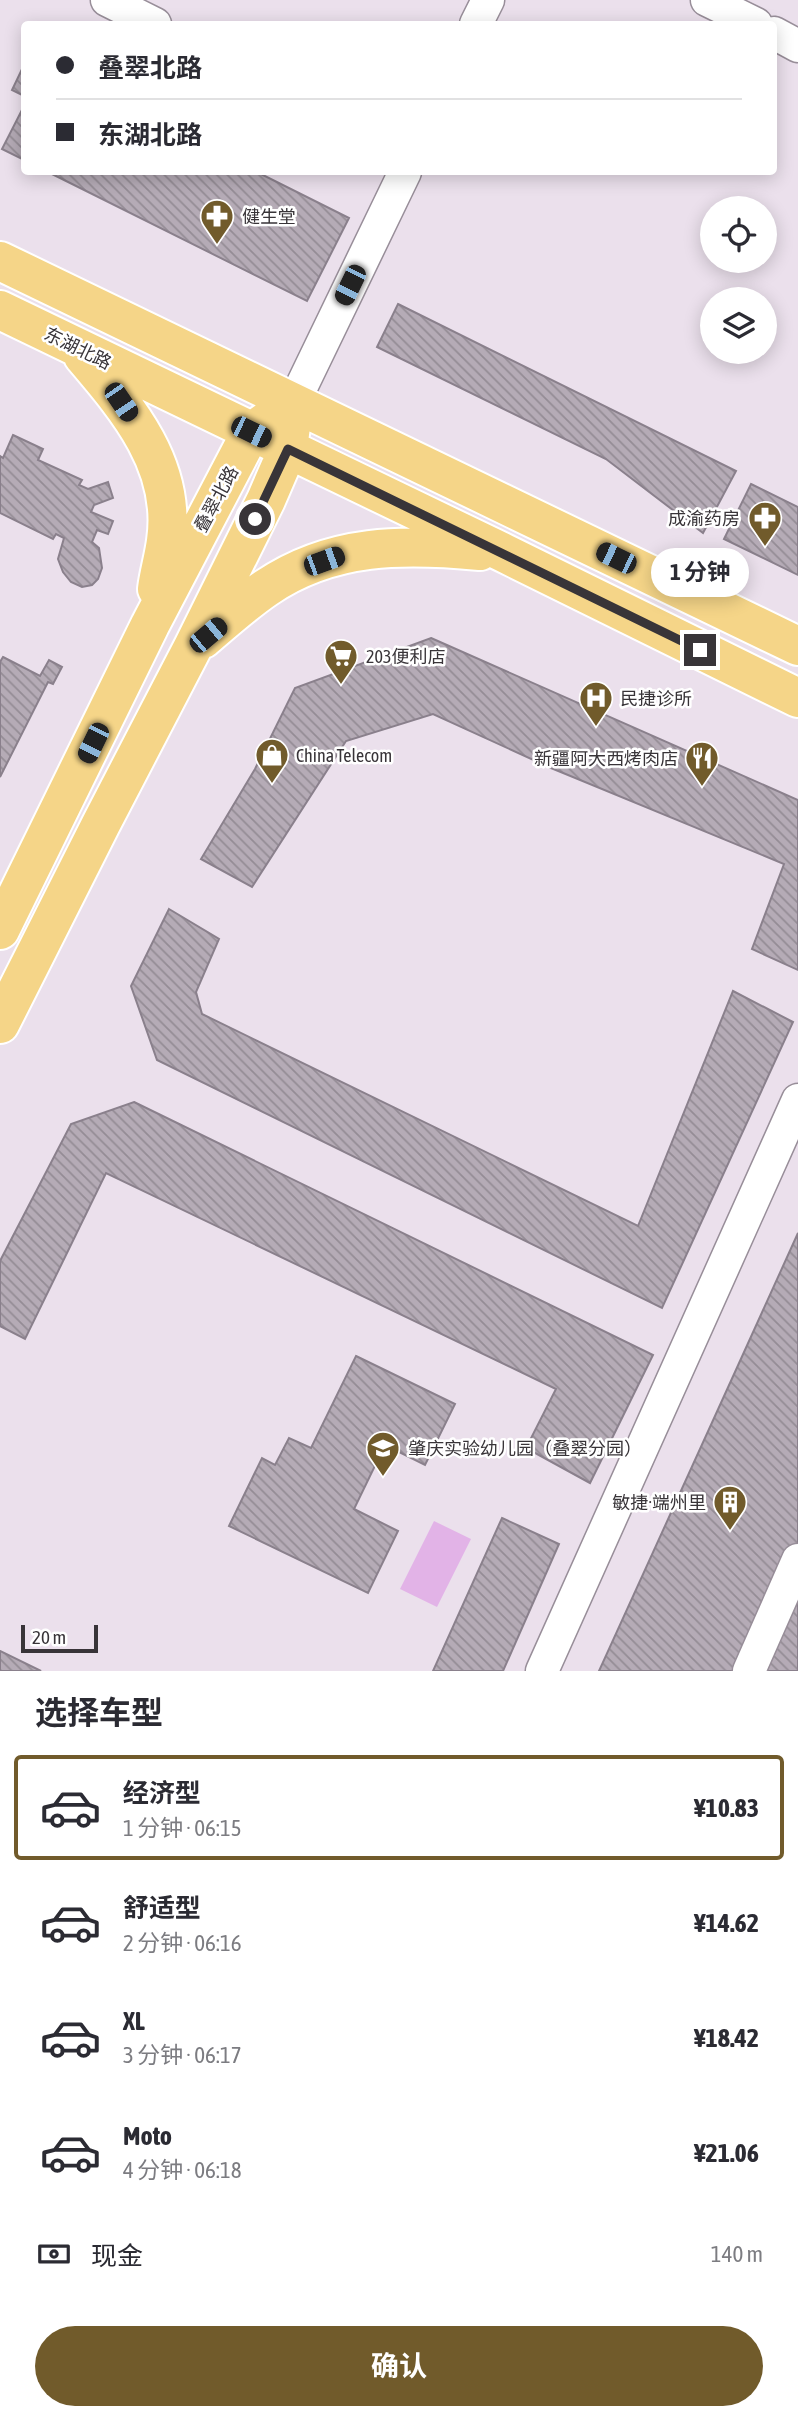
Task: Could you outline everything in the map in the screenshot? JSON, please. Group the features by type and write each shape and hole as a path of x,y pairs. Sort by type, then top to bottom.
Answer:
{"main road":[{"path":"0,261 798,646"},
{"name":"东湖北路","path":"0,310 798,698"},
{"path":"156,386 176,345"},
{"path":"74,347 128,411 146,438 166,503 166,539 150,625 193,647"},
{"path":"0,1024 193,647 288,449 294,402"},
{"name":"叠翠北路","path":"0,930 150,625 251,432 294,402"},
{"path":"193,647 268,587 304,568 344,553 390,546 432,546 504,553"}],"street":[{"path":"107,0 149,21"},
{"path":"478,21 488,0"},
{"path":"707,0 750,21"},
{"path":"777,35 798,46"},
{"path":"294,402 404,175"},
{"path":"542,1671 798,1100"},
{"path":"749,1671 798,1560"}],"shaded area":[{"path":"434,1521 471,1539 437,1607 400,1589"}],"building":[{"path":"21,71 21,94 12,90"},
{"path":"21,112 21,158 2,149"},
{"path":"54,175 263,175 349,218 307,301"},
{"path":"398,304 736,471 703,533 606,459 377,347"},
{"path":"13,435 43,449 38,460 82,480 79,485 88,489 108,482 113,498 94,505 91,512 113,521 108,534 97,530 92,542 99,548 102,568 98,579 92,585 82,587 71,582 63,572 58,559 64,538 56,534 53,539 0,513 0,456 3,458"},
{"path":"751,484 798,507 798,575 724,539"},
{"path":"431,638 798,800 798,970 752,949 784,864 551,768 433,714 346,741 252,887 201,859 255,769 295,688"},
{"path":"3,657 40,676 49,660 62,667 53,684 48,682 0,777 0,662"},
{"path":"169,909 219,939 196,992 202,1014 638,1226 733,991 793,1022 662,1308 157,1060 131,986"},
{"path":"134,1102 653,1355 590,1483 526,1448 556,1389 106,1173 25,1339 0,1326 0,1261 71,1124"},
{"name":"敏捷·端州里","path":"798,1233 798,1671 599,1671 735,1372"},
{"path":"356,1356 455,1404 425,1465 385,1445 354,1509 398,1531 368,1593 229,1526 262,1458 275,1465 289,1438 311,1448"},
{"path":"502,1518 559,1544 503,1671 433,1671"},
{"path":"0,1651 41,1671 0,1671"}],"place":[{"name":"健生堂","path":"217,246"},
{"name":"成渝药房","path":"765,548"},
{"name":"203便利店","path":"341,686"},
{"name":"民捷诊所","path":"596,728"},
{"name":"China Telecom","path":"272,785"},
{"name":"新疆阿大西烤肉店","path":"702,788"},
{"name":"肇庆实验幼儿园（叠翠分园）","path":"383,1478"},
{"name":"敏捷·端州里","path":"730,1532"}],"route":[{"path":"255,519 288,449 700,650"}]}
